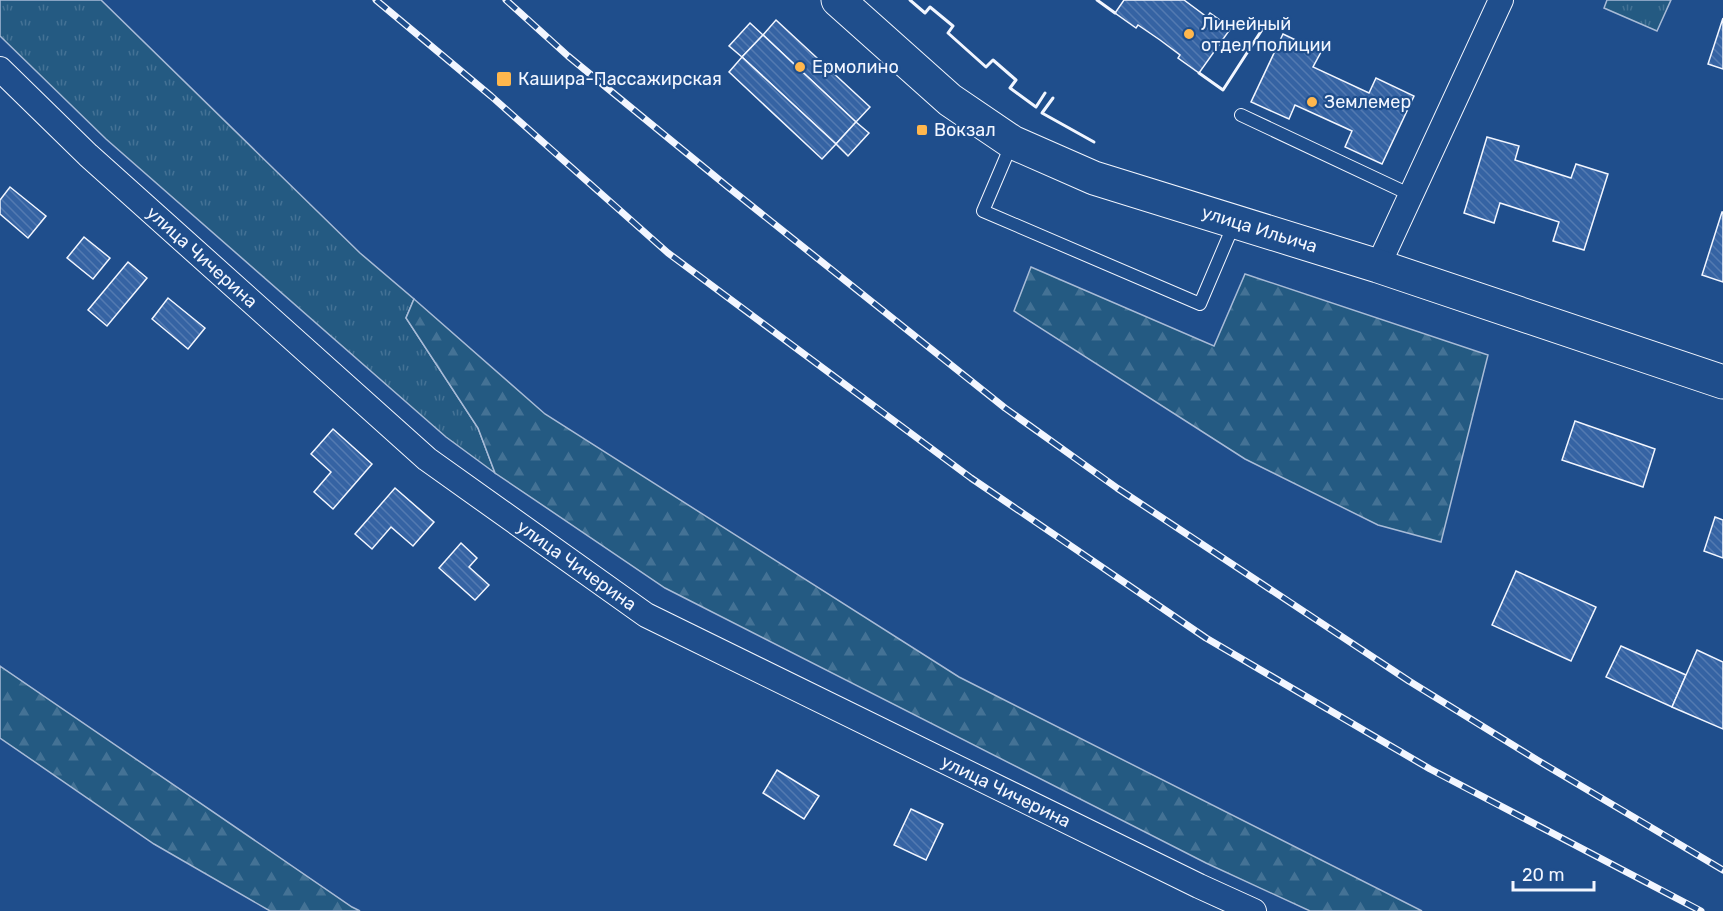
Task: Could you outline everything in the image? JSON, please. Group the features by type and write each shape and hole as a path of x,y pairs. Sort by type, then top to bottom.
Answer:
{"main road":[{"name":"улица Ильича","path":"838,0 950,100 1012,142 1094,178 1378,266 1723,382"}],"street":[{"path":"1378,266 1501,0"},
{"name":"улица Чичерина","path":"0,69 97,163 427,459 646,615 1254,911"}],"lane":[{"path":"1240,115 1411,195"},
{"path":"1012,142 983,211 1200,304 1235,222"}],"green space":[{"path":"0,0 101,0 360,253 414,299 406,318 478,428 495,473 446,437 106,139 0,36"},
{"path":"1607,0 1671,0 1657,31 1604,8"},
{"path":"1031,267 1214,346 1245,274 1488,355 1441,542 1378,525 1245,459 1014,311"},
{"path":"414,299 545,414 959,677 1422,911 1310,911 1206,863 665,588 495,473 478,428 406,318"},
{"path":"0,666 360,911 270,911 154,844 0,738"}],"building":[{"name":"Линейный отдел полиции","path":"1124,0 1184,0 1207,17 1210,13 1231,28 1199,73 1178,58 1180,55 1160,40 1138,25 1136,28 1115,13"},
{"path":"1723,18 1723,69 1708,64"},
{"path":"776,20 870,107 856,122 763,35"},
{"path":"750,23 763,35 742,57 729,46"},
{"path":"1283,34 1321,52 1313,67 1369,93 1376,78 1414,96 1382,164 1345,147 1352,131 1295,105 1289,119 1251,102"},
{"path":"763,35 856,122 836,144 742,57"},
{"path":"742,57 836,144 822,159 729,72"},
{"path":"856,122 869,133 848,156 836,144"},
{"path":"1487,137 1519,146 1515,160 1571,178 1576,164 1608,174 1584,250 1553,241 1559,222 1500,203 1494,223 1464,213"},
{"path":"10,187 46,216 28,238 0,214 0,200"},
{"path":"1723,212 1723,282 1702,275"},
{"path":"84,237 110,258 93,279 67,258"},
{"path":"128,262 147,278 107,326 88,310"},
{"path":"168,298 205,328 188,349 152,319"},
{"path":"1575,421 1655,449 1643,487 1562,460"},
{"path":"333,429 372,464 333,509 314,492 331,472 311,454"},
{"path":"395,488 434,522 413,546 391,527 372,549 355,534"},
{"path":"1715,517 1723,520 1723,558 1704,551"},
{"path":"461,543 477,558 469,567 489,585 475,600 439,568"},
{"path":"1516,571 1596,607 1571,661 1492,625"},
{"path":"1621,646 1686,675 1672,707 1606,677"},
{"path":"1697,650 1723,662 1723,729 1672,707"},
{"path":"777,770 819,796 804,819 763,793"},
{"path":"911,809 943,824 926,860 894,845"}],"railway":[{"path":"376,0 491,96 668,253 971,478 1206,638 1430,769 1701,911"},
{"path":"506,0 568,56 728,187 1005,408 1117,488 1409,681 1723,870"}],"wall":[{"path":"910,0 925,13 930,7 953,26 948,33 986,67 993,60 1016,80 1010,88 1036,107 1045,93"},
{"path":"1097,0 1115,13"},
{"path":"1199,73 1223,90 1267,22"},
{"path":"1053,98 1042,113 1094,142"}],"place":[{"name":"Линейный отдел полиции","path":"1189,34"},
{"name":"Ермолино","path":"800,67"},
{"name":"Кашира-Пассажирская","path":"504,79"},
{"name":"Землемер","path":"1312,102"},
{"name":"Вокзал","path":"922,130"}]}
